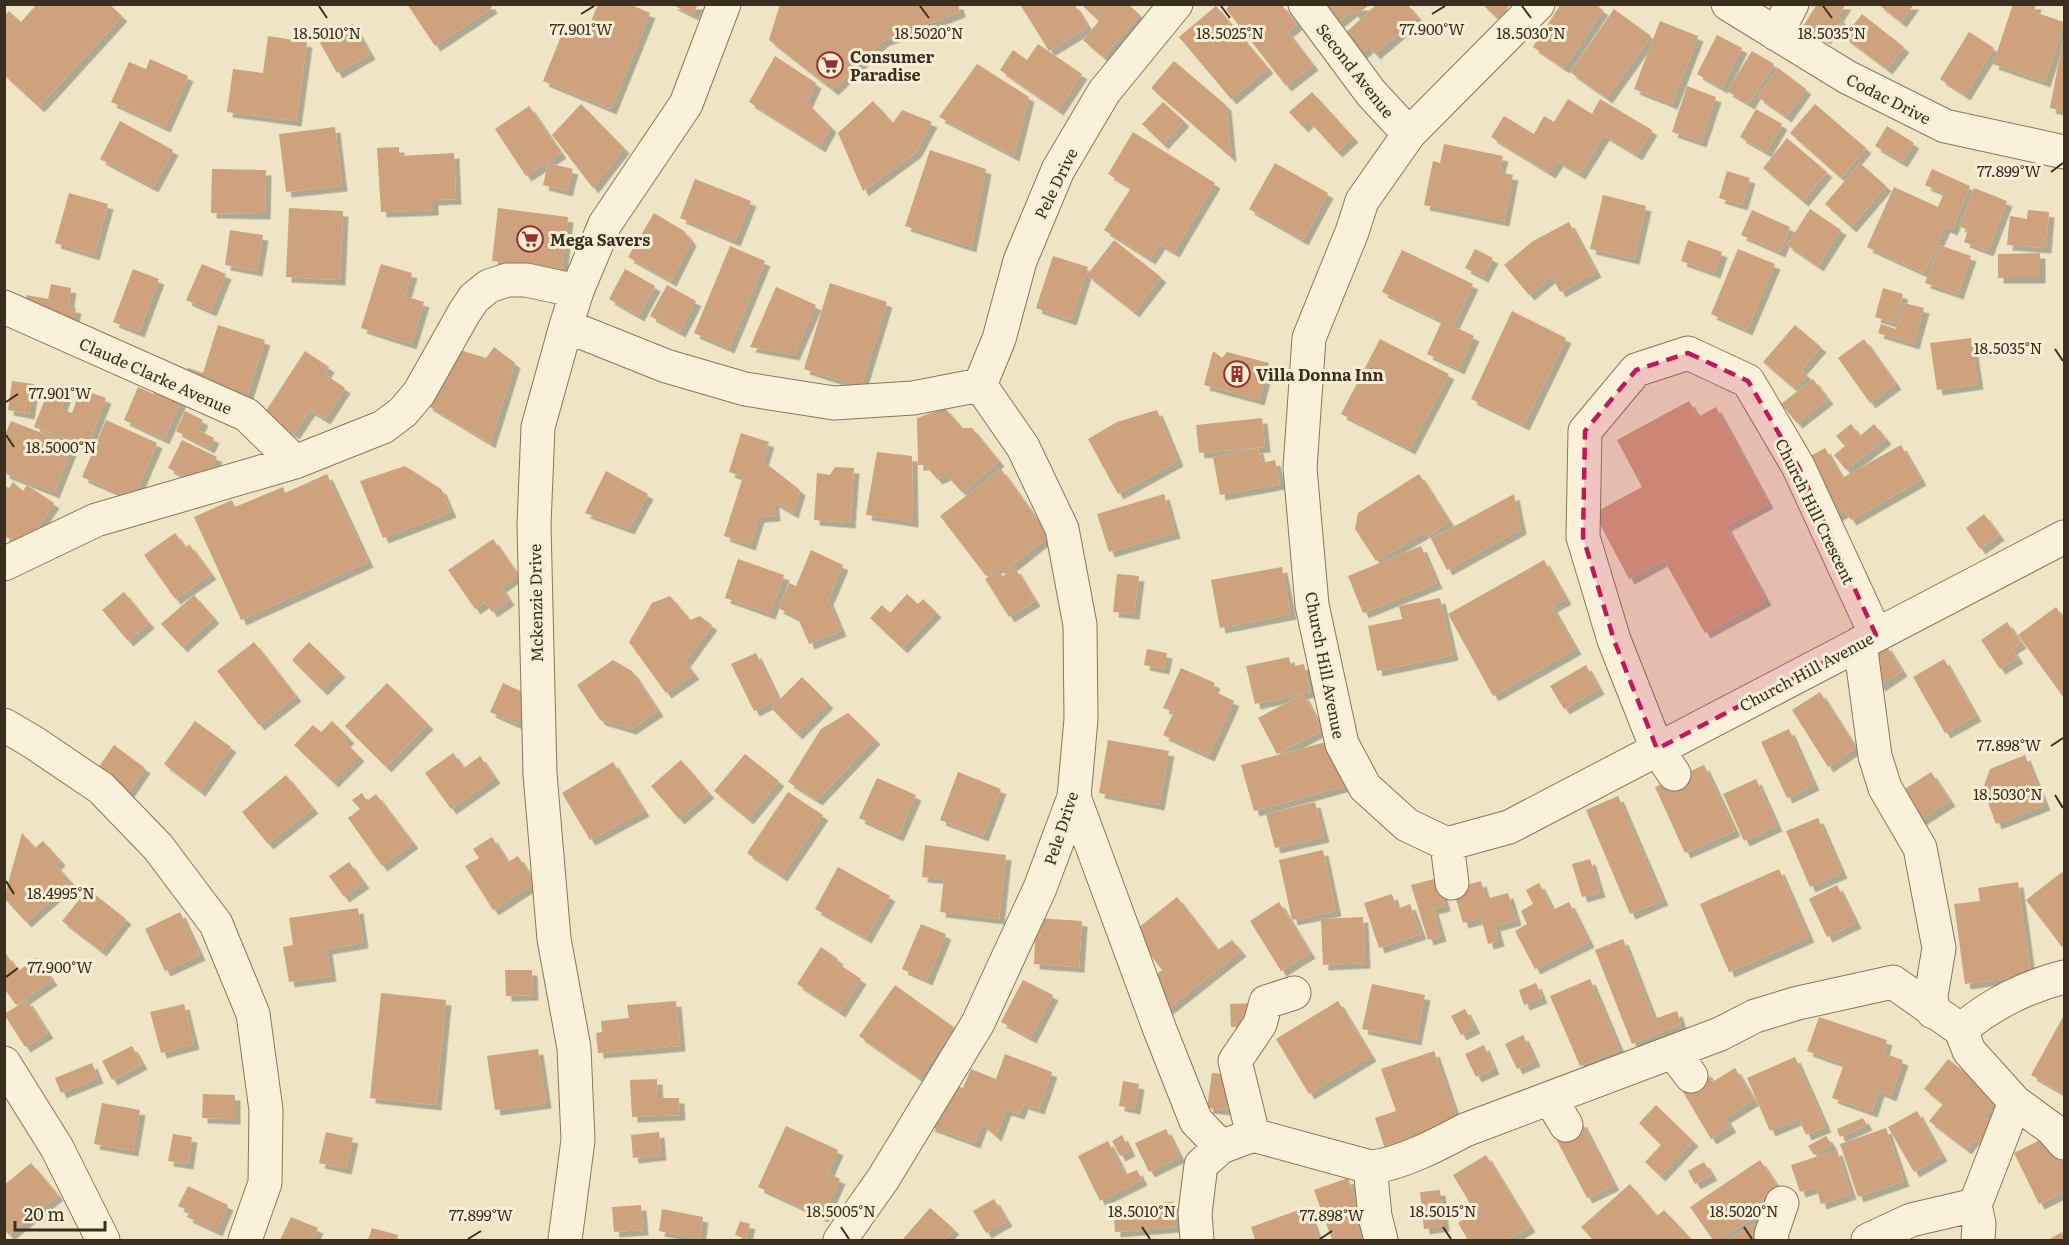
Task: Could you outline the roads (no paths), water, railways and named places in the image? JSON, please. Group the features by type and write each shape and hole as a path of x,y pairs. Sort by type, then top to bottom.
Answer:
{"street":[{"name":"Mckenzie Drive","path":"565,1240 578,1140 574,1059 554,939 541,786 534,525 538,427 577,291 605,224 686,104 724,4"},
{"name":"Pele Drive","path":"840,1240 883,1179 978,1023 1040,888 1074,797 1081,719 1080,625 1062,529 1023,447 980,385 999,339 1020,261 1058,170 1104,92 1176,4"},
{"name":"Second Avenue","path":"1305,4 1371,93 1409,134"},
{"name":"Church Hill Avenue","path":"1538,4 1409,134 1362,201 1352,232 1309,338 1300,468 1312,605 1342,744 1365,787 1407,825 1447,844 1509,827 1665,761 1868,639 2064,537"},
{"name":"Codac Drive","path":"1728,4 1847,77 1945,126 2064,152"},
{"path":"1776,34 1792,4"},
{"path":"4,564 96,520 295,462 383,427 403,412 419,393 464,313 474,298 489,286 507,280 526,280 577,291"},
{"name":"Claude Clarke Avenue","path":"4,307 247,415 295,462"},
{"path":"566,326 688,373 745,389 834,403 913,398 980,385"},
{"name":"Church Hill Crescent","path":"1665,761 1614,640 1583,537 1585,431 1636,370 1688,353 1748,381 1798,466 1868,639 1875,756 1885,788 1920,848 1939,948 1931,996 1934,1012"},
{"path":"4,725 101,788 159,847 216,924 253,1014 266,1110 265,1183 245,1240"},
{"path":"1074,797 1196,1121 1221,1147"},
{"path":"1447,844 1452,883"},
{"path":"1960,1030 1976,1016 2039,984 2064,977"},
{"path":"1197,1240 1195,1213 1201,1166 1221,1147 1253,1135 1370,1167 1383,1166 1439,1144 1474,1140 1682,1064 1720,1034 1766,1013 1798,1003 1893,982 1960,1030 1969,1050 2015,1102 2052,1129 2064,1143"},
{"path":"1253,1135 1235,1061 1260,1024 1266,1002 1294,993"},
{"path":"4,1064 57,1148 103,1240"},
{"path":"1979,1240 1979,1224 1975,1205 2015,1102"},
{"path":"1370,1167 1375,1216 1381,1240"},
{"path":"1773,1240 1771,1235 1782,1203"},
{"path":"1868,1240 1911,1220 1975,1205"}],"place":[{"name":"Consumer Paradise","path":"830,65"},
{"name":"Mega Savers","path":"530,239"},
{"name":"Villa Donna Inn","path":"1237,374"}]}
